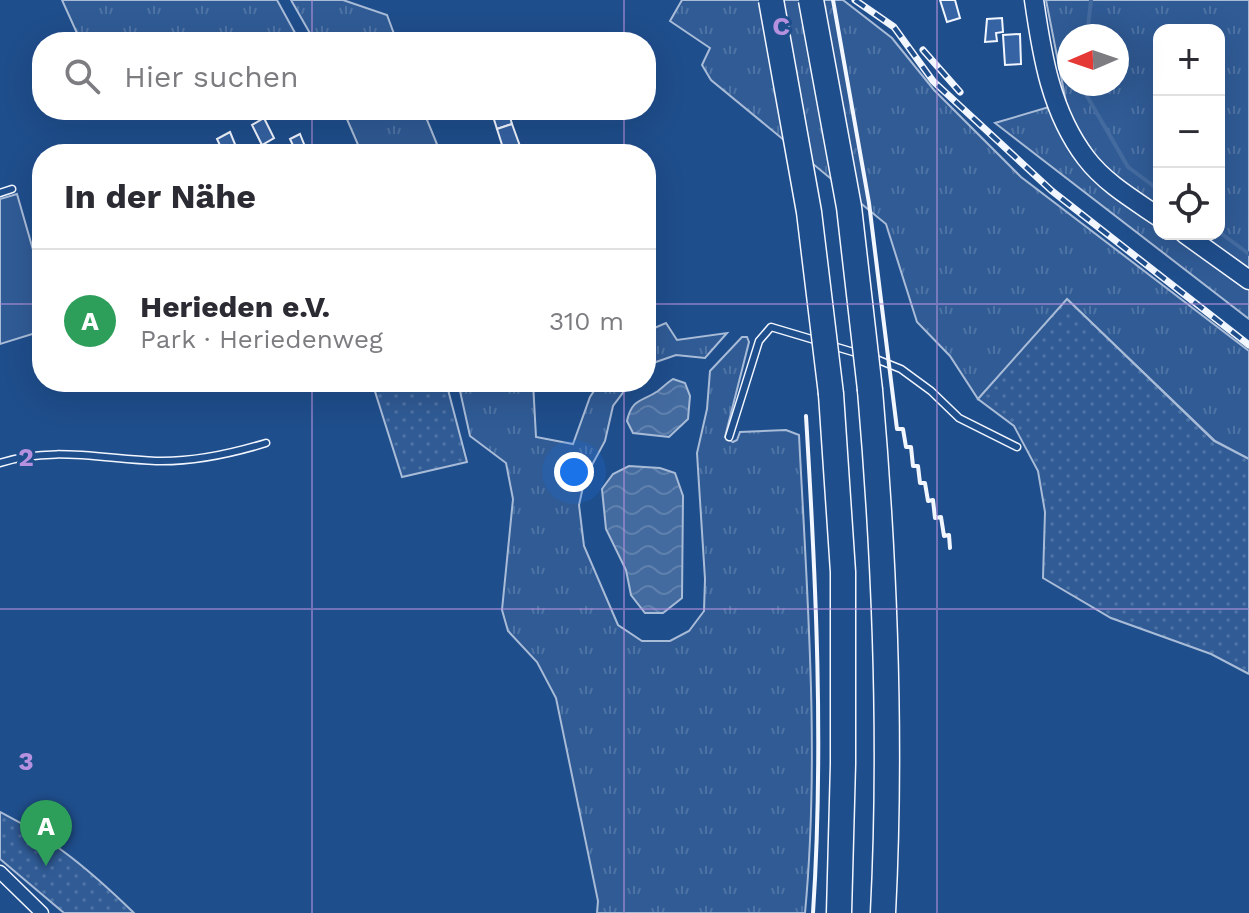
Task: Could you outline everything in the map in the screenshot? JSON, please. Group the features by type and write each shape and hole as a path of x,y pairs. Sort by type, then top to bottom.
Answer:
{"highway":[{"path":"771,0 809,212 831,394 843,572 843,764 838,907"},
{"path":"811,0 849,207 870,390 882,540 887,707 884,909"}],"main road":[{"path":"1034,0 1042,57 1061,117 1087,160 1122,192 1153,213"},
{"path":"1193,240 1249,280"}],"street":[{"path":"0,872 42,913"}],"lane":[{"path":"0,193 12,189"},
{"path":"729,437 759,341 771,327 901,369 931,391 959,418 1017,447"},
{"path":"0,463 45,454 159,461 197,459 232,454 266,443"}],"green space":[{"path":"62,0 277,0 295,32 76,32"},
{"path":"291,0 343,0 387,15 393,32 309,32"},
{"path":"682,0 843,0 892,38 934,90 1021,177 1249,351 1249,459 1215,441 1068,300 978,399 950,356 917,322 886,224 711,80 702,65 710,48 670,21"},
{"path":"1046,0 1249,0 1249,319 995,123 1066,102 1065,96 1129,96 1129,24 1057,24 1057,56"},
{"path":"347,120 427,120 437,144 358,144"},
{"path":"1067,299 1214,441 1249,459 1249,674 1211,654 1111,618 1043,578 1045,512 1038,471 1014,426 978,399"},
{"path":"666,323 677,340 727,333 705,358 676,355 656,362 656,327"},
{"path":"742,337 747,337 749,342 725,437 733,442 740,432 786,430 799,435 812,734 805,913 597,913 598,901 556,698 537,662 508,631 502,610 513,499 506,463 470,436 460,392 534,392 536,437 573,444 593,392 624,392 613,406 605,441 585,478 579,505 584,546 618,625 642,641 670,641 689,631 704,611 705,579 697,453 707,409 710,371"},
{"path":"375,392 449,392 467,462 402,477"},
{"path":"0,812 71,857 134,913 64,913 0,859"}],"shaded area":[{"path":"17,194 32,246 32,334 0,344 0,199"}],"water":[{"path":"673,379 685,383 690,396 688,419 669,437 633,433 627,421 632,408"},
{"path":"629,466 660,468 675,473 683,496 682,598 663,613 645,613 631,595 626,570 606,529 602,489 613,474"}],"building":[{"path":"940,0 955,0 960,18 947,22"},
{"path":"1002,18 1003,32 996,33 997,41 985,42 987,19"},
{"path":"1020,34 1021,64 1005,65 1003,35"},
{"path":"265,120 274,138 262,144 252,125"},
{"path":"494,120 511,120 512,124 497,129"},
{"path":"512,124 519,144 502,144 497,129"},
{"path":"230,132 235,144 219,144 217,139"},
{"path":"300,134 304,144 292,144 290,139"}],"waterway":[{"path":"1088,24 1091,0"},
{"path":"1087,96 1128,167 1153,186"},
{"path":"1225,236 1249,254"}],"railway":[{"path":"855,0 894,27 933,81 1052,191 1249,345"},
{"path":"923,50 960,92"}],"wall":[{"path":"833,0 869,203 897,429 903,429 906,447 911,447 913,466 918,466 920,483 925,483 928,501 933,500 935,518 941,517 944,536 949,535 950,548"},
{"path":"806,416 816,602 818,727 813,913"}],"place":[{"name":"Herieden e.V.","path":"46,866"}]}
